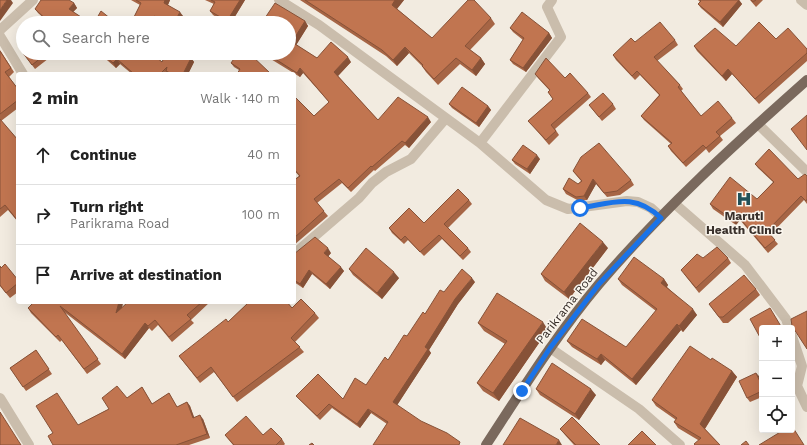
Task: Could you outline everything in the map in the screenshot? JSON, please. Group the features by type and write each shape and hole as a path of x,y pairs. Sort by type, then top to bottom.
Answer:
{"main road":[{"name":"Parikrama Road","path":"486,445 550,348 599,284 661,218 758,124 807,80"}],"street":[{"path":"0,30 33,0"},
{"path":"279,0 319,24 480,143 546,200 555,205 568,209 627,201 638,202 651,208 661,218"},
{"path":"801,0 807,5"},
{"path":"480,143 560,37 547,2"},
{"path":"0,36 22,72"},
{"path":"296,252 359,198 372,183 386,172 411,159 446,118"},
{"path":"758,124 807,172"},
{"path":"676,204 745,264 786,318 788,325"},
{"path":"795,345 802,366 798,386 807,407"},
{"path":"550,348 639,409 680,445"},
{"path":"0,398 29,445"}],"building":[{"path":"0,0 7,0 0,10"},
{"path":"41,0 69,0 74,3 69,9 80,16 42,16 35,9"},
{"path":"136,0 165,0 164,3 180,12 178,16 134,16 141,3"},
{"path":"211,0 240,0 230,16 218,16 210,11 215,2"},
{"path":"305,0 395,0 392,5 432,38 468,0 474,0 491,18 465,46 481,58 472,70 456,58 434,79 422,66 423,65 405,47 393,60 382,50"},
{"path":"700,0 739,0 720,22 698,4 701,1"},
{"path":"275,3 305,21 296,36 296,16 266,16"},
{"path":"101,11 107,16 98,16"},
{"path":"522,12 549,33 523,68 510,60 524,38 510,28"},
{"path":"660,22 675,40 654,57 680,85 678,87 701,116 718,101 732,118 716,132 720,136 706,148 703,145 683,163 668,146 672,143 641,116 660,95 637,71 632,76 613,55 631,38 635,42"},
{"path":"759,22 776,39 788,28 807,49 807,53 755,99 728,69 722,76 694,46 715,28 736,46"},
{"path":"331,42 348,57 334,72 378,120 398,97 428,117 405,143 402,141 372,167 371,166 348,188 339,179 314,199 324,211 296,236 296,179 300,176 296,171 296,98 314,116 329,102 300,68 297,73 277,60 296,60 296,45 317,58"},
{"path":"0,51 11,68 5,72 16,86 16,102 0,114"},
{"path":"546,58 565,78 570,73 588,93 551,125 556,131 546,140 528,121 553,99 548,92 550,90 535,74"},
{"path":"28,60 38,60 32,65"},
{"path":"118,60 160,60 162,62 163,60 190,60 184,72 168,72 166,71 167,67 162,72 132,72"},
{"path":"233,60 256,60 269,72 238,72 240,69 231,63"},
{"path":"462,87 488,106 476,123 449,104"},
{"path":"603,93 613,104 599,117 589,105"},
{"path":"807,115 807,150 791,129"},
{"path":"0,119 16,138 16,219 5,205 0,209"},
{"path":"599,143 631,180 617,191 604,193 593,179 584,196 576,197 563,189 569,178 578,184 582,181 573,171 581,157"},
{"path":"523,145 537,155 527,169 512,160"},
{"path":"769,149 798,179 805,174 807,176 807,199 806,201 801,196 767,231 775,240 765,248 737,215 733,220 710,204 730,177 757,199 774,182 755,164"},
{"path":"458,189 469,200 444,224 468,248 460,256 439,235 420,252 405,236 401,240 389,228 409,208 424,223"},
{"path":"580,223 603,242 564,292 541,274"},
{"path":"315,237 328,248 324,253 341,267 326,284 309,270 300,284 296,281 296,252"},
{"path":"717,247 728,258 696,288 681,270 697,254 703,258"},
{"path":"366,248 394,272 377,293 349,269"},
{"path":"634,257 664,279 661,283 693,309 679,326 677,324 632,379 601,354 597,359 567,341 582,319 626,347 657,309 618,279"},
{"path":"5,264 16,278 16,285 6,293 0,285 0,266 1,268"},
{"path":"462,269 472,278 455,299 425,347 428,349 393,402 421,421 447,433 460,442 459,445 373,445 388,422 368,409 357,424 329,404 317,416 296,396 318,374 343,399 355,378 366,385 385,357 388,360 404,335 407,336 423,312 425,314 440,290 444,292"},
{"path":"744,275 756,289 723,317 719,317 709,304"},
{"path":"497,293 543,322 493,393 477,383 507,341 478,323"},
{"path":"301,299 315,313 291,338 300,347 233,397 211,367 197,378 179,356 226,319 228,322 247,304 289,304 292,308"},
{"path":"32,304 118,304 116,313 126,304 200,304 187,315 191,319 169,337 155,320 148,326 145,323 122,354 60,306 98,359 84,369 58,335 56,337 28,308"},
{"path":"770,308 780,325 759,325 759,336 750,319"},
{"path":"807,311 807,349 795,331 795,325 792,325 791,319"},
{"path":"690,346 711,360 712,358 732,371 700,424 720,445 695,445 694,444 701,438 674,422 677,418 652,400"},
{"path":"36,350 49,369 23,387 10,368"},
{"path":"552,363 591,389 575,414 536,389"},
{"path":"756,373 759,380 759,392 747,398 739,381"},
{"path":"117,386 127,398 142,387 152,404 169,393 177,407 187,402 193,418 200,415 207,434 176,445 53,445 48,436 53,433 36,406 57,393 78,425 109,409 102,398"},
{"path":"0,412 21,445 0,445"},
{"path":"246,416 263,435 271,428 282,439 276,445 234,445 225,435"},
{"path":"572,417 600,445 576,445 560,429"},
{"path":"520,418 559,440 556,445 503,445"},
{"path":"642,431 656,445 628,445"},
{"path":"795,431 804,445 759,445 779,433 795,433"},
{"path":"746,441 749,445 741,445"}],"place":[{"name":"Maruti Health Clinic","path":"744,199"}],"route":[{"path":"522,391 550,348 599,284 661,218 651,208 638,202 627,201 580,208"}]}
